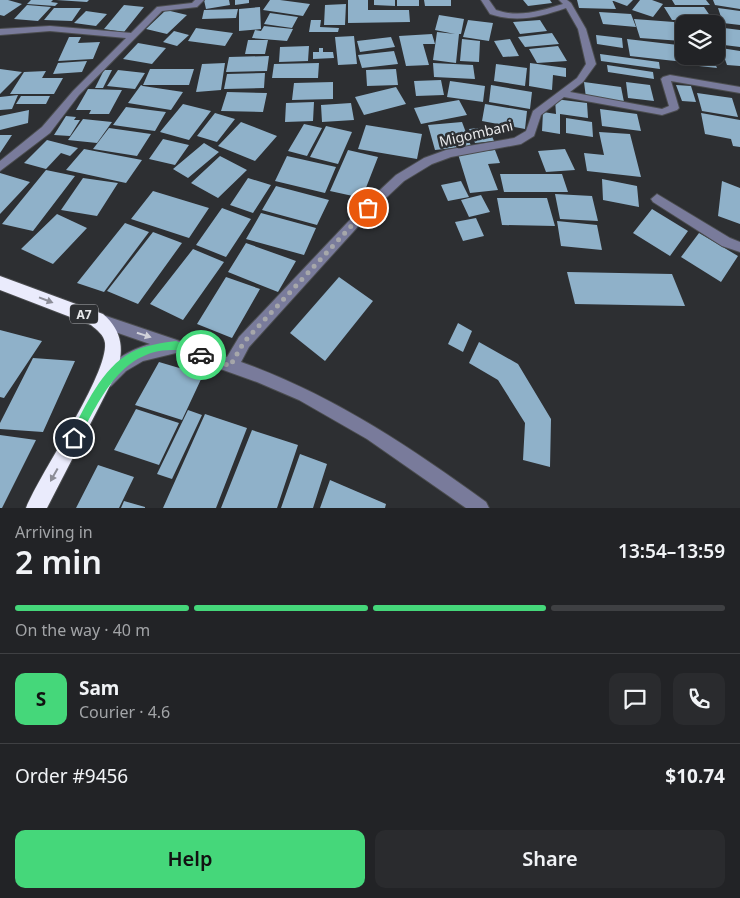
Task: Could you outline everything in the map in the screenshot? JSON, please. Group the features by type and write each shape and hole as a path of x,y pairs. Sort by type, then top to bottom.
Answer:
{"highway":[{"name":"A7","path":"0,283 97,319 107,328 113,340 113,354 102,386 36,508"}],"street":[{"path":"0,167 46,130 76,93 160,9 194,5 200,0"},
{"path":"485,0 493,12 509,17 529,16 565,2"},
{"name":"Migombani","path":"230,366 244,342 368,208 400,178 428,161 450,153 517,141 530,133 537,113 580,80 591,64 579,24 565,2"},
{"path":"0,32 40,27 134,36"},
{"path":"562,94 662,112 674,108 666,79 670,78 740,90"},
{"path":"657,199 726,242 740,248"},
{"path":"97,319 176,346 303,394 351,419 400,450 480,508"},
{"path":"102,386 123,364 134,356 149,350 176,346"}],"building":[{"path":"0,0 22,4 4,16 0,15"},
{"path":"31,0 53,0 51,2 58,3 55,6 27,4"},
{"path":"56,0 89,0 87,2"},
{"path":"204,0 229,0 230,5 206,9"},
{"path":"235,0 249,0 249,3 235,5"},
{"path":"270,0 310,4 303,16 263,10"},
{"path":"348,0 368,0 368,10 409,10 410,22 348,23"},
{"path":"374,0 395,0 395,6 374,5"},
{"path":"397,0 419,0 419,6 397,6"},
{"path":"424,0 451,0 451,6 425,6"},
{"path":"523,0 550,0 552,3 528,6"},
{"path":"577,0 612,0 616,9 579,8"},
{"path":"611,0 633,0 627,6"},
{"path":"640,0 652,0 663,4 653,17 632,10"},
{"path":"672,0 706,0 710,5 675,5"},
{"path":"713,0 740,0 740,9 715,5"},
{"path":"346,4 345,25 324,25 325,5"},
{"path":"27,5 51,7 38,21 14,19"},
{"path":"124,5 144,7 124,32 104,29"},
{"path":"260,7 261,29 239,31 239,9"},
{"path":"664,7 704,7 710,15 675,15 675,20 672,20"},
{"path":"54,8 81,8 72,21 44,20"},
{"path":"718,8 740,11 740,25 725,23 725,15 720,15"},
{"path":"238,9 236,18 202,19 204,10"},
{"path":"166,10 187,15 167,34 146,29"},
{"path":"86,11 107,14 96,26 74,23"},
{"path":"599,12 631,14 636,27 603,24"},
{"path":"270,13 298,17 292,28 264,24"},
{"path":"439,15 464,19 461,34 459,34 456,63 433,60 437,32 455,34 435,30"},
{"path":"634,19 674,22 675,40 640,38"},
{"path":"311,20 321,20 320,27 339,28 338,32 309,32"},
{"path":"468,20 493,23 489,41 463,37"},
{"path":"540,20 547,31 520,34 513,22"},
{"path":"264,26 293,29 287,41 252,38 255,30 261,31"},
{"path":"196,28 233,33 225,46 188,41"},
{"path":"725,28 740,30 740,47 725,45"},
{"path":"174,31 189,35 177,46 163,42"},
{"path":"552,33 559,44 525,47 518,37"},
{"path":"432,34 435,44 423,44 429,65 406,66 399,36"},
{"path":"596,35 622,38 623,48 597,44"},
{"path":"354,36 357,64 338,65 335,37"},
{"path":"69,37 81,37 78,43 100,42 93,59 58,61"},
{"path":"391,37 395,47 360,52 357,41"},
{"path":"462,39 480,41 479,62 460,61"},
{"path":"510,39 519,56 503,57 494,41"},
{"path":"627,39 675,45 675,61 630,56"},
{"path":"248,40 268,40 265,54 245,54"},
{"path":"138,43 166,48 152,64 123,59"},
{"path":"309,46 308,61 279,62 280,47"},
{"path":"558,46 567,61 537,63 529,49"},
{"path":"319,48 323,48 323,52 333,52 334,58 313,59 313,52 319,52"},
{"path":"725,49 740,51 740,66 727,65"},
{"path":"394,51 398,64 362,68 358,55"},
{"path":"600,54 659,62 660,69 601,61"},
{"path":"269,56 267,71 226,72 229,57"},
{"path":"87,61 82,72 53,74 58,63"},
{"path":"225,63 221,90 196,92 202,64"},
{"path":"319,63 318,78 272,78 274,64"},
{"path":"433,63 473,65 475,79 434,77"},
{"path":"530,63 566,68 566,77 553,75 552,90 529,86"},
{"path":"496,64 527,68 525,86 494,81"},
{"path":"607,65 653,72 654,79 608,72"},
{"path":"690,65 716,65 717,68"},
{"path":"0,69 22,72 0,94"},
{"path":"150,69 194,69 189,85 143,85"},
{"path":"396,69 398,85 367,86 366,70"},
{"path":"104,70 112,70 103,88 95,88"},
{"path":"118,70 145,73 135,89 107,86"},
{"path":"46,71 42,78 63,78 54,94 10,94 24,72"},
{"path":"265,73 264,88 224,89 227,74"},
{"path":"441,80 444,95 416,96 414,81"},
{"path":"450,81 485,86 483,102 447,97"},
{"path":"333,82 333,99 292,100 294,83"},
{"path":"584,82 621,87 624,102 586,98"},
{"path":"626,82 650,85 654,101 628,98"},
{"path":"141,85 183,92 171,110 128,103"},
{"path":"491,85 532,92 530,109 489,102"},
{"path":"676,85 691,86 696,102 682,101"},
{"path":"396,87 406,104 364,115 355,97"},
{"path":"88,89 122,90 109,114 89,114 91,110 76,110"},
{"path":"227,92 267,93 263,112 221,111"},
{"path":"697,93 732,98 738,117 702,111"},
{"path":"18,95 12,109 0,110 0,97"},
{"path":"21,96 50,96 46,104 16,104"},
{"path":"555,99 587,103 588,118 560,114 560,134 542,131 543,112 556,114"},
{"path":"459,100 467,115 421,124 414,108"},
{"path":"314,102 313,121 285,122 286,103"},
{"path":"351,103 354,120 322,122 321,105"},
{"path":"183,104 211,111 189,140 160,132"},
{"path":"485,104 527,111 525,129 482,121"},
{"path":"126,107 166,112 155,131 113,125"},
{"path":"600,109 637,114 641,131 602,126"},
{"path":"29,110 28,123 0,130 0,116"},
{"path":"215,113 235,119 217,142 197,136"},
{"path":"701,113 740,120 740,147 733,146 731,139 705,134"},
{"path":"66,116 76,117 74,120 80,120 70,136 54,135"},
{"path":"566,118 592,122 593,137 566,133"},
{"path":"83,119 112,122 97,143 68,140"},
{"path":"241,122 277,136 255,161 218,146"},
{"path":"462,122 471,146 435,150 428,125"},
{"path":"304,124 322,128 307,156 288,151"},
{"path":"366,125 422,134 417,159 358,149"},
{"path":"326,126 352,132 338,164 310,157"},
{"path":"488,127 494,141 475,143 469,129"},
{"path":"109,128 151,134 137,156 93,149"},
{"path":"599,132 630,134 641,177 587,171 584,153 604,155"},
{"path":"0,135 12,135 0,153"},
{"path":"163,139 189,145 175,165 149,159"},
{"path":"47,140 78,148 70,156 61,153 46,169 24,163"},
{"path":"204,143 219,152 188,178 173,169"},
{"path":"84,149 142,160 126,183 66,170"},
{"path":"565,149 575,170 546,172 538,151"},
{"path":"348,150 378,157 362,198 330,191"},
{"path":"495,150 500,163 488,164 498,190 470,193 458,154"},
{"path":"220,156 247,170 218,198 191,183"},
{"path":"287,156 336,167 325,193 275,181"},
{"path":"46,170 75,176 33,231 2,224"},
{"path":"0,173 30,182 0,214"},
{"path":"500,174 562,174 568,192 504,192"},
{"path":"83,178 118,183 97,216 61,210"},
{"path":"248,178 271,185 253,213 230,205"},
{"path":"602,179 637,186 639,207 603,200"},
{"path":"461,181 469,197 448,201 441,185"},
{"path":"722,181 740,188 740,224 718,216"},
{"path":"276,186 329,200 317,225 262,210"},
{"path":"153,191 209,208 189,238 131,219"},
{"path":"555,194 592,196 598,221 560,219"},
{"path":"481,195 490,212 469,217 461,200"},
{"path":"497,198 547,198 555,226 502,225"},
{"path":"222,208 251,219 226,257 196,245"},
{"path":"652,209 688,231 670,256 633,233"},
{"path":"261,213 316,228 304,255 246,239"},
{"path":"57,214 87,228 53,264 21,249"},
{"path":"476,218 484,236 463,241 455,222"},
{"path":"557,221 597,225 602,250 561,246"},
{"path":"125,223 149,232 104,292 77,283"},
{"path":"153,232 182,243 138,304 107,291"},
{"path":"699,233 738,256 721,282 681,257"},
{"path":"246,243 296,261 278,292 228,272"},
{"path":"193,249 224,262 183,320 150,304"},
{"path":"567,272 672,274 685,306 575,304"},
{"path":"226,277 260,289 232,338 197,324"},
{"path":"339,277 373,301 325,361 290,333"},
{"path":"458,323 472,331 463,352 448,344"},
{"path":"0,330 42,341 4,398 0,397"},
{"path":"479,342 518,364 551,419 550,467 523,460 525,423 498,380 469,363"},
{"path":"33,358 75,361 43,432 0,429 0,423"},
{"path":"159,362 203,375 182,420 135,405"},
{"path":"136,409 179,423 159,465 114,450"},
{"path":"188,410 202,415 172,479 157,474"},
{"path":"205,414 247,428 216,508 163,508"},
{"path":"252,430 298,445 277,508 221,508"},
{"path":"0,435 36,440 2,508 0,508"},
{"path":"300,454 327,464 313,508 281,508"},
{"path":"98,465 134,477 119,508 76,508"},
{"path":"330,480 386,504 385,508 320,508"},
{"path":"124,501 145,507 145,508 121,508"}],"way so far":[{"path":"201,355 230,366 244,342 368,208"}],"route":[{"path":"74,438 102,386 112,374 134,356 149,350 176,346 201,355"}]}
